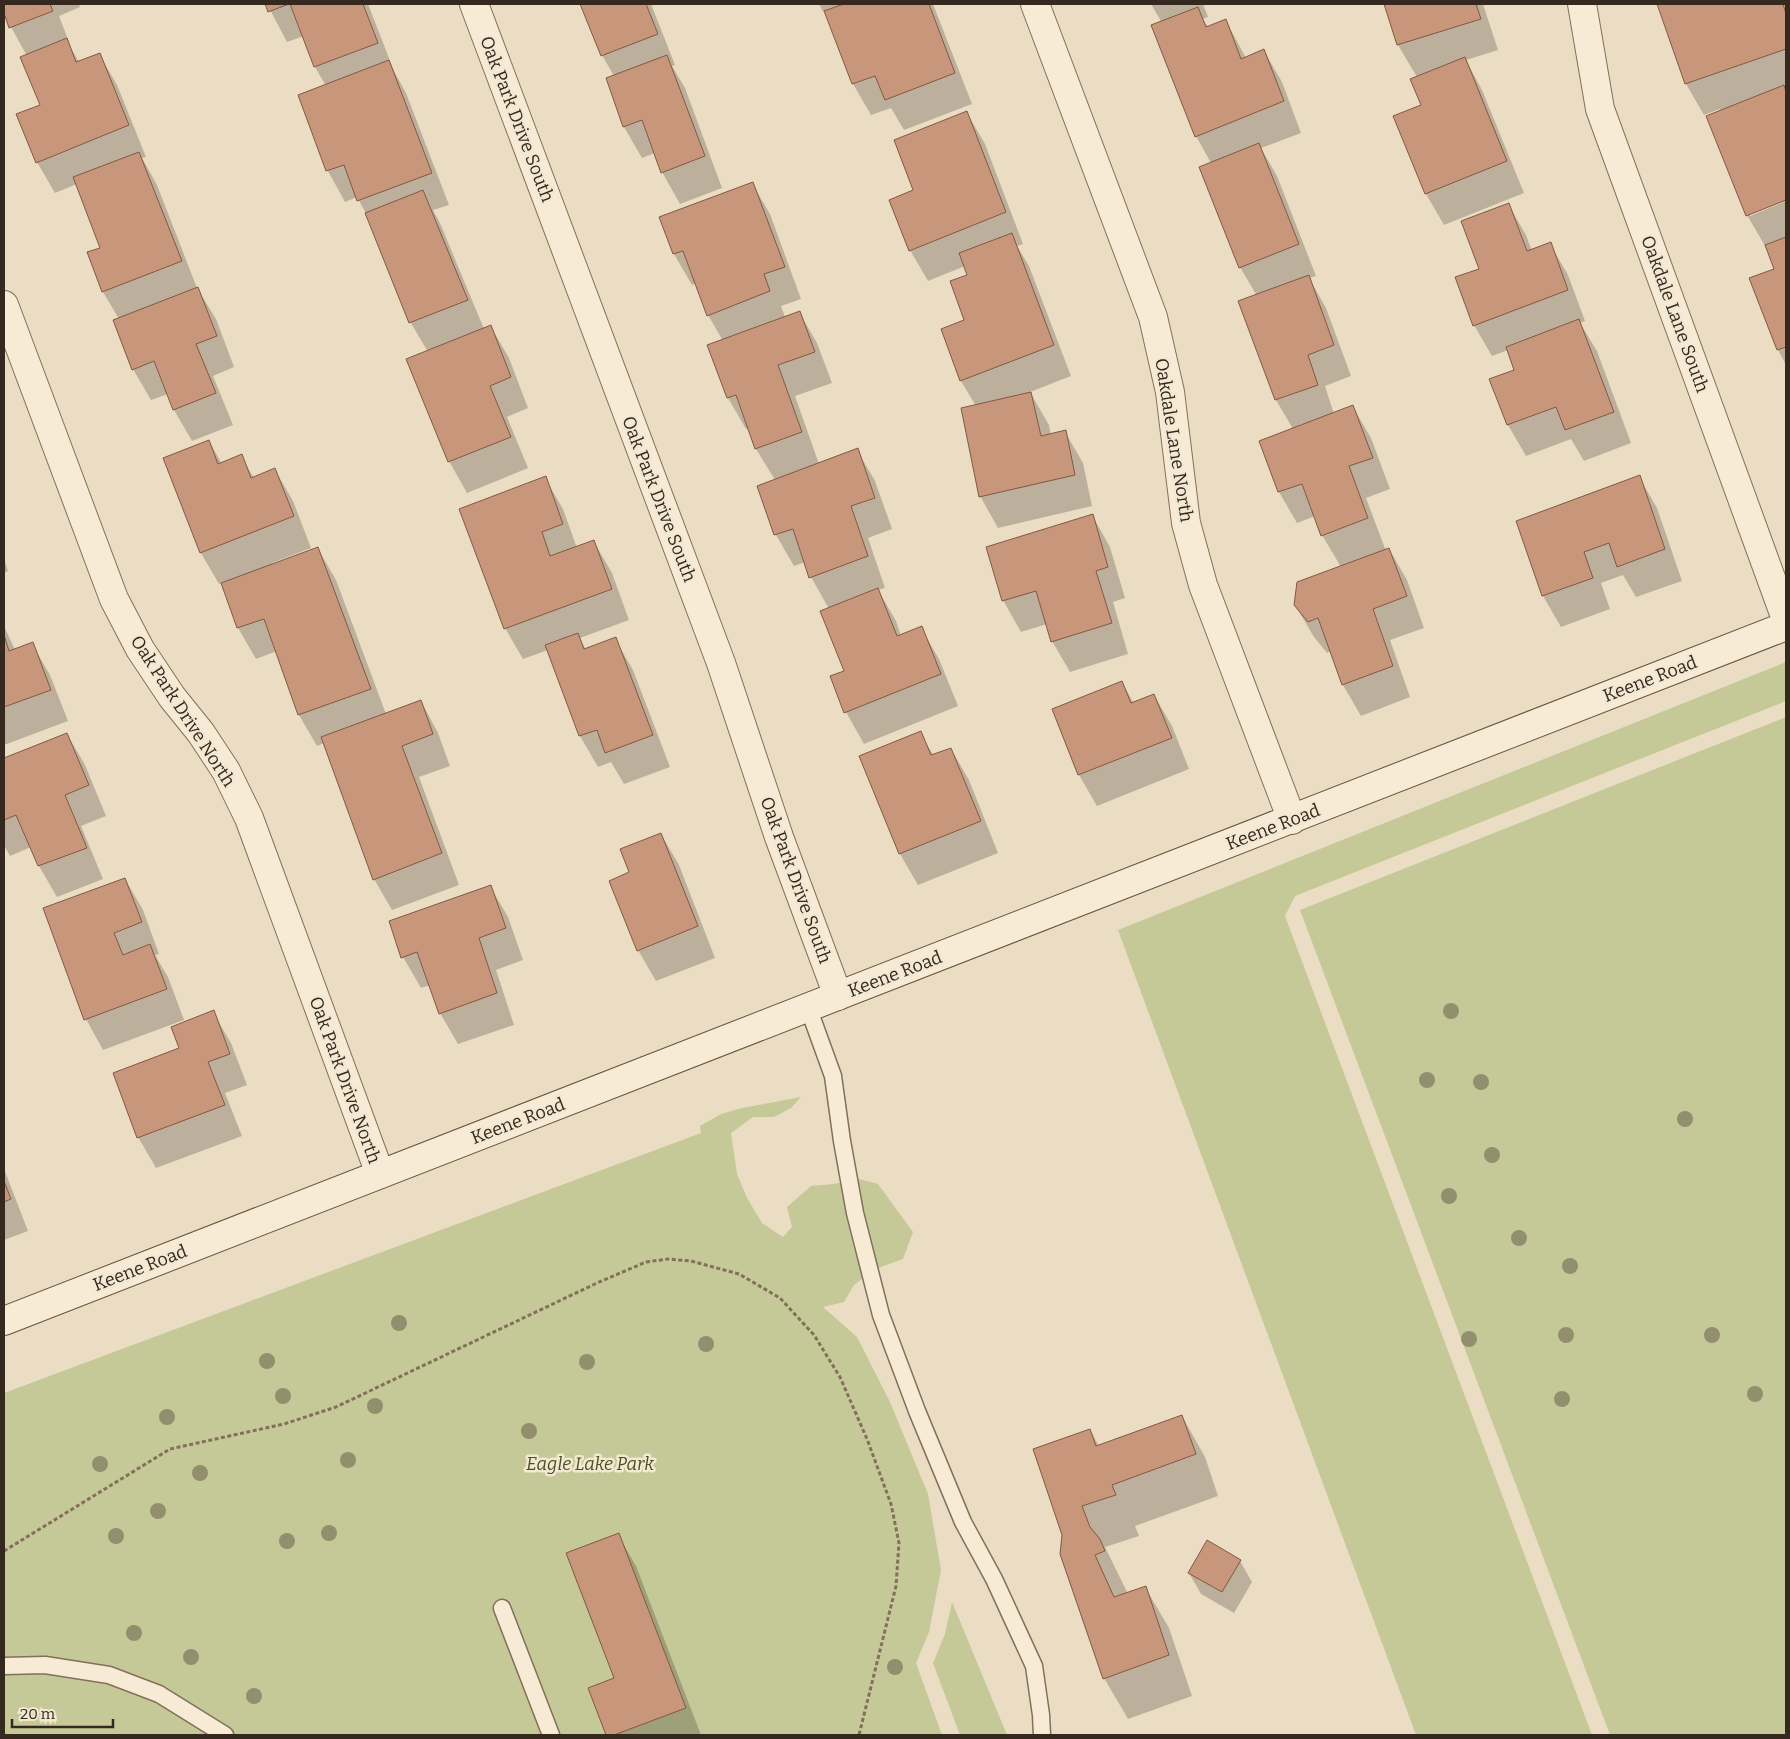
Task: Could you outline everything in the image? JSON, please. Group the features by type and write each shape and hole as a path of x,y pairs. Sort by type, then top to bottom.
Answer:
{"street":[{"name":"Oak Park Drive South","path":"474,4 721,663 779,837 838,996"},
{"name":"Oakdale Lane North","path":"1035,4 1153,317 1170,392 1186,523 1203,585 1292,820"},
{"name":"Oakdale Lane South","path":"1582,4 1600,109 1786,620"},
{"name":"Oak Park Drive North","path":"4,305 114,598 140,649 172,696 202,733 226,771 249,818 380,1174"},
{"name":"Keene Road","path":"4,1321 1786,626"}],"lane":[{"path":"808,1007 833,1076 855,1213 881,1315 917,1412 963,1522 994,1579 1034,1666 1042,1735"},
{"path":"502,1608 551,1735"},
{"path":"4,1666 45,1664 109,1675 159,1694 226,1735"}],"path":[{"path":"4,1551 170,1449 284,1424 336,1406 597,1283 646,1262 668,1259 691,1261 739,1274 780,1298 814,1335 840,1377 868,1439 887,1495 899,1543 896,1586 859,1735"}],"green space":[{"path":"1786,662 1786,701 1295,896 1285,916 1592,1735 1416,1735 1118,930"},
{"path":"1786,717 1786,1735 1610,1735 1300,910"},
{"name":"Eagle Lake Park","path":"801,1097 791,1108 774,1117 753,1117 731,1133 737,1174 747,1198 762,1223 783,1237 792,1227 787,1207 811,1186 859,1179 878,1184 913,1232 903,1259 875,1269 854,1285 844,1302 823,1307 857,1337 890,1402 928,1494 941,1570 929,1632 916,1663 942,1735 4,1735 4,1393 701,1133 700,1126 721,1114 742,1108"},
{"path":"952,1602 1007,1735 960,1735 933,1663 945,1634"}],"building":[{"path":"4,4 50,4 53,11 9,28 4,13"},
{"path":"265,4 289,4 268,12"},
{"path":"290,4 363,4 378,43 314,67"},
{"path":"580,4 646,4 658,34 601,56"},
{"path":"844,4 929,4 955,73 885,100 875,76 852,84 824,11"},
{"path":"1384,4 1476,4 1481,19 1397,45"},
{"path":"1657,4 1783,4 1786,14 1786,49 1685,84"},
{"path":"1198,7 1206,27 1226,19 1241,59 1264,49 1284,101 1195,137 1151,25"},
{"path":"67,38 76,62 100,53 129,125 36,163 16,114 40,105 20,57"},
{"path":"667,55 705,156 661,173 642,120 623,127 606,78"},
{"path":"1465,57 1507,161 1425,194 1393,116 1421,105 1410,79"},
{"path":"389,60 432,173 357,201 344,165 326,171 298,95"},
{"path":"1784,85 1786,92 1786,200 1746,216 1706,116"},
{"path":"967,111 1006,212 909,251 889,200 913,190 894,140"},
{"path":"1259,143 1299,244 1239,268 1199,167"},
{"path":"139,152 182,261 102,292 87,252 100,248 73,177"},
{"path":"753,182 785,267 764,274 770,291 707,316 683,251 673,254 659,217"},
{"path":"423,190 468,300 409,323 365,213"},
{"path":"1509,203 1527,251 1551,242 1568,290 1473,326 1455,277 1479,269 1461,221"},
{"path":"1012,233 1054,345 960,381 941,329 964,320 950,281 967,275 959,253"},
{"path":"1786,237 1786,347 1777,350 1749,278 1774,269 1765,245"},
{"path":"1309,275 1334,345 1308,355 1318,385 1275,400 1238,301"},
{"path":"198,287 217,336 196,344 216,393 173,410 154,361 132,370 113,320"},
{"path":"800,311 815,352 778,365 802,432 755,449 736,395 727,398 707,345"},
{"path":"1579,319 1614,412 1565,430 1556,407 1507,425 1489,379 1514,370 1506,347"},
{"path":"491,325 511,377 490,386 511,437 448,462 406,359"},
{"path":"1031,392 1041,436 1066,430 1075,475 979,497 961,408"},
{"path":"1353,405 1373,458 1349,466 1368,518 1321,536 1302,484 1278,492 1259,441"},
{"path":"209,440 218,464 242,454 251,478 275,468 294,516 200,553 163,458"},
{"path":"858,448 875,498 851,506 868,556 809,578 793,529 774,535 757,486"},
{"path":"1640,475 1665,549 1617,567 1609,543 1584,552 1593,578 1542,596 1516,521"},
{"path":"546,476 563,524 542,532 550,556 594,540 612,589 504,629 459,509"},
{"path":"1093,514 1108,567 1096,571 1112,623 1051,642 1036,591 1002,601 986,547"},
{"path":"318,547 371,689 298,715 264,619 237,628 221,583"},
{"path":"1389,548 1407,596 1373,609 1393,666 1342,685 1318,618 1308,622 1294,605 1297,582"},
{"path":"878,588 897,636 922,626 941,674 844,713 830,676 844,671 820,611"},
{"path":"578,633 584,649 616,637 653,735 605,753 597,730 579,736 545,645"},
{"path":"4,635 9,651 33,642 51,690 4,707"},
{"path":"1122,681 1131,703 1154,694 1172,738 1078,775 1052,709"},
{"path":"421,700 433,734 402,746 442,853 373,880 321,737"},
{"path":"921,731 931,755 951,748 981,821 899,854 859,756"},
{"path":"67,733 89,785 65,795 87,848 38,866 16,815 4,820 4,758"},
{"path":"661,833 698,926 637,951 609,881 629,872 620,849"},
{"path":"125,878 142,922 114,933 123,955 150,944 167,989 84,1020 43,908"},
{"path":"491,885 506,928 479,938 497,993 439,1014 417,952 401,958 389,921"},
{"path":"214,1010 230,1054 208,1062 225,1105 137,1138 113,1073 179,1048 171,1027"},
{"path":"4,1181 11,1199 4,1202"},
{"path":"1182,1415 1196,1454 1112,1485 1116,1495 1082,1506 1090,1527 1100,1539 1105,1551 1095,1555 1114,1597 1146,1586 1169,1655 1103,1679 1060,1554 1062,1535 1033,1449 1090,1429 1096,1446"},
{"path":"619,1533 686,1708 614,1735 606,1735 588,1688 614,1678 566,1553"},
{"path":"1207,1540 1241,1560 1222,1592 1188,1573"}]}
